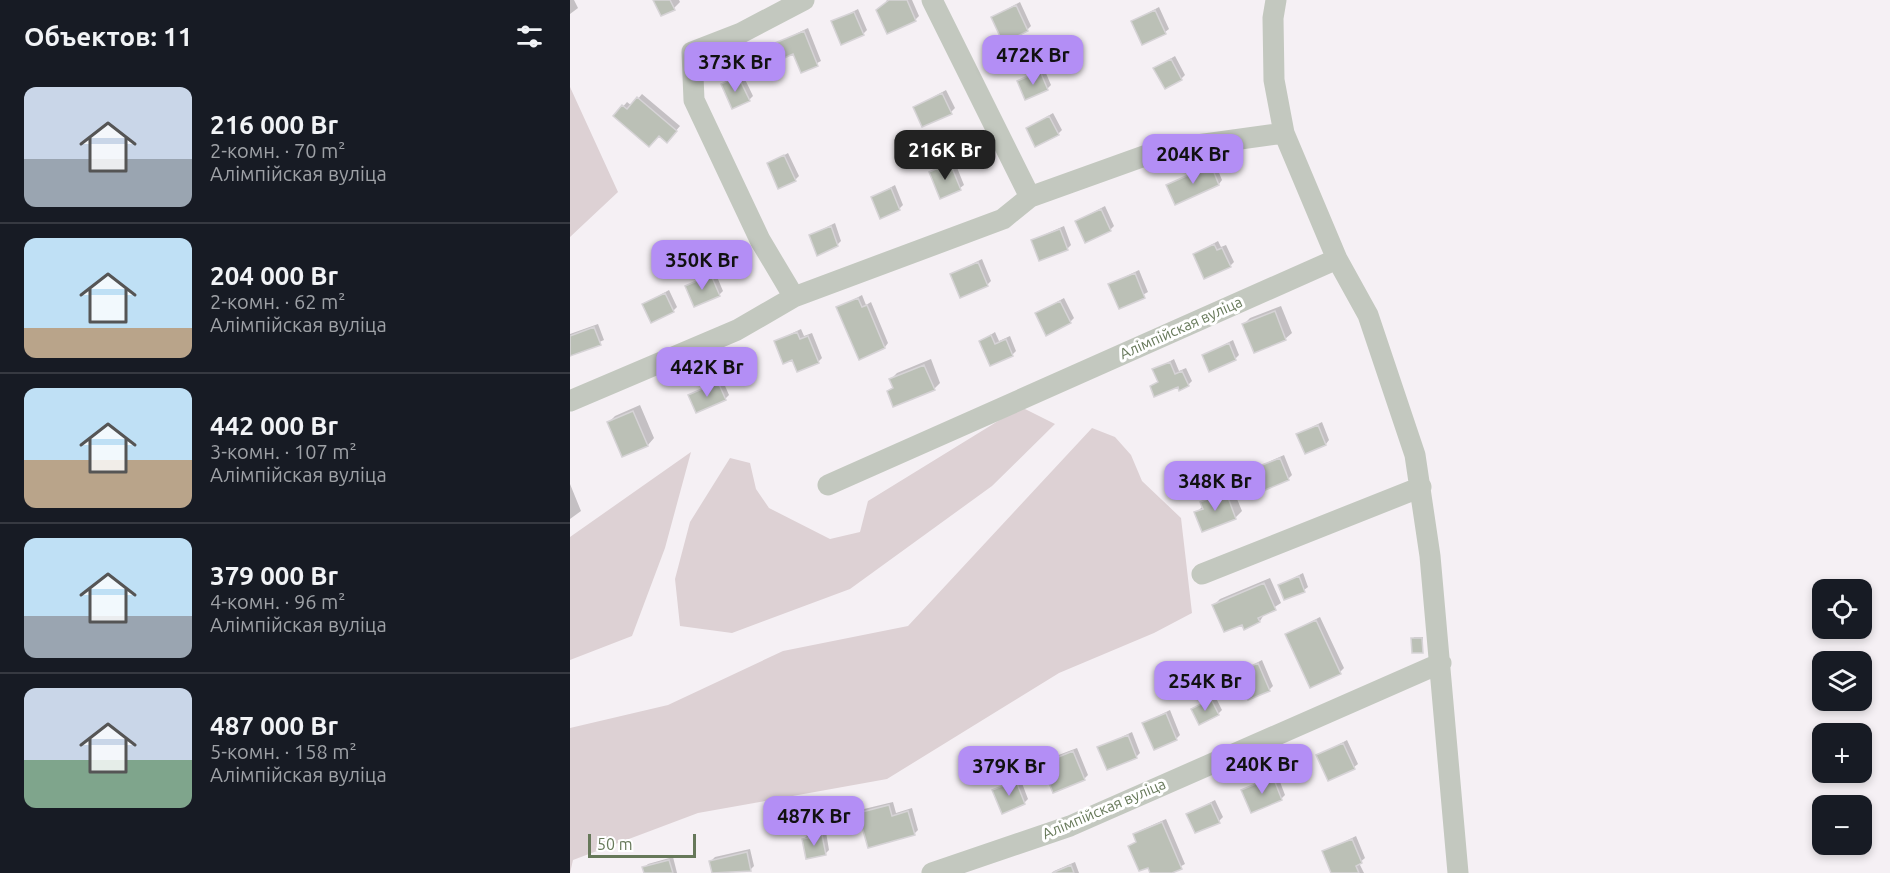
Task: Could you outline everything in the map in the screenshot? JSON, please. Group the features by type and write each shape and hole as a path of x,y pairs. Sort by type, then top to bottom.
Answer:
{"street":[{"path":"794,297 760,240 694,100 692,52 741,33 804,0"},
{"path":"932,0 1030,197"},
{"path":"1276,0 1273,18 1274,80 1284,133 1337,259 1368,315 1415,455 1421,487 1441,663 1458,873"},
{"path":"570,401 737,330 794,297 1003,219 1030,197 1161,150 1284,133"},
{"name":"Алімпійская вуліца","path":"828,485 1337,259"},
{"path":"1202,574 1421,487"},
{"name":"Алімпійская вуліца","path":"932,873 1070,826 1441,663"}],"shaded area":[{"path":"570,87 618,192 570,237"},
{"path":"1021,407 1055,424 992,486 850,589 732,633 680,626 675,579 690,522 730,458 750,463 756,489 769,508 830,539 860,532 868,501"},
{"path":"1092,428 1115,437 1131,455 1142,481 1181,518 1192,613 1154,633 1059,673 887,779 698,813 573,860 570,873 570,728 668,705 783,651 908,626"},
{"path":"691,452 665,548 632,636 570,660 570,537"}],"building":[{"path":"653,0 670,0 675,10 661,16"},
{"path":"889,0 907,0 916,21 887,34 876,10"},
{"path":"1016,5 1028,31 1003,43 991,17"},
{"path":"1155,10 1166,34 1142,45 1131,21"},
{"path":"854,12 864,35 841,45 831,21"},
{"path":"804,31 818,66 801,73 793,54 782,59 775,43"},
{"path":"1171,59 1182,80 1165,89 1153,68"},
{"path":"1040,71 1048,90 1025,100 1017,81"},
{"path":"738,76 750,101 732,109 721,84"},
{"path":"942,93 952,114 922,127 913,107"},
{"path":"637,97 677,131 667,143 659,136 649,147 613,116 622,105 627,109"},
{"path":"1049,116 1059,135 1035,147 1026,128"},
{"path":"784,155 796,181 778,189 767,163"},
{"path":"950,163 961,190 940,199 929,172"},
{"path":"1211,165 1219,185 1175,205 1166,185"},
{"path":"891,188 900,210 880,219 871,197"},
{"path":"1101,209 1111,231 1085,243 1075,221"},
{"path":"831,226 838,246 817,256 809,235"},
{"path":"1060,229 1068,250 1039,261 1031,240"},
{"path":"1214,244 1217,250 1222,248 1231,267 1204,279 1193,254"},
{"path":"978,262 988,286 960,298 950,274"},
{"path":"1135,273 1145,298 1119,309 1108,284"},
{"path":"711,275 720,296 694,307 685,286"},
{"path":"665,293 674,312 651,323 642,304"},
{"path":"858,298 862,307 867,305 885,348 859,360 836,307"},
{"path":"1060,301 1071,323 1046,336 1035,313"},
{"path":"1275,311 1286,340 1254,353 1242,324"},
{"path":"594,327 601,345 570,356 570,336"},
{"path":"797,332 800,339 808,336 819,363 797,372 792,360 783,364 774,341"},
{"path":"991,335 995,344 1006,339 1013,356 990,366 979,341"},
{"path":"1229,343 1236,360 1209,372 1202,355"},
{"path":"1170,362 1175,374 1182,371 1189,386 1179,391 1178,387 1154,397 1150,386 1158,382 1152,369"},
{"path":"924,365 935,390 893,407 887,391 893,388 889,379"},
{"path":"718,382 726,400 696,413 688,395"},
{"path":"633,411 648,446 622,457 607,422"},
{"path":"1318,425 1326,445 1305,454 1296,434"},
{"path":"1280,458 1289,480 1258,493 1249,470"},
{"path":"1226,492 1236,519 1202,532 1194,512 1203,509 1200,502"},
{"path":"1299,576 1305,592 1284,600 1278,585"},
{"path":"1264,583 1276,610 1258,618 1260,622 1244,630 1242,625 1224,632 1212,605"},
{"path":"1316,620 1341,674 1310,688 1285,634"},
{"path":"1411,638 1422,638 1423,653 1412,653"},
{"path":"1258,663 1270,691 1248,700 1237,672"},
{"path":"1211,699 1219,715 1199,725 1191,709"},
{"path":"1166,713 1177,740 1154,750 1142,723"},
{"path":"1128,735 1137,758 1107,770 1097,747"},
{"path":"1343,743 1355,769 1328,781 1316,755"},
{"path":"1073,751 1085,780 1053,793 1045,773 1055,769 1051,760"},
{"path":"1273,777 1282,800 1251,813 1241,790"},
{"path":"1016,781 1025,804 1002,814 992,790"},
{"path":"1211,803 1220,823 1195,833 1186,814"},
{"path":"889,805 892,816 908,811 915,835 868,848 858,813"},
{"path":"1162,822 1182,869 1172,873 1150,873 1148,868 1139,871 1128,846 1136,842 1133,834"},
{"path":"822,835 826,855 806,859 802,839"},
{"path":"1352,839 1362,863 1356,866 1359,873 1331,873 1322,851"},
{"path":"747,852 751,871 712,873 709,861"},
{"path":"669,860 673,873 644,873 642,867"},
{"path":"1071,865 1074,873 1052,873"}]}
